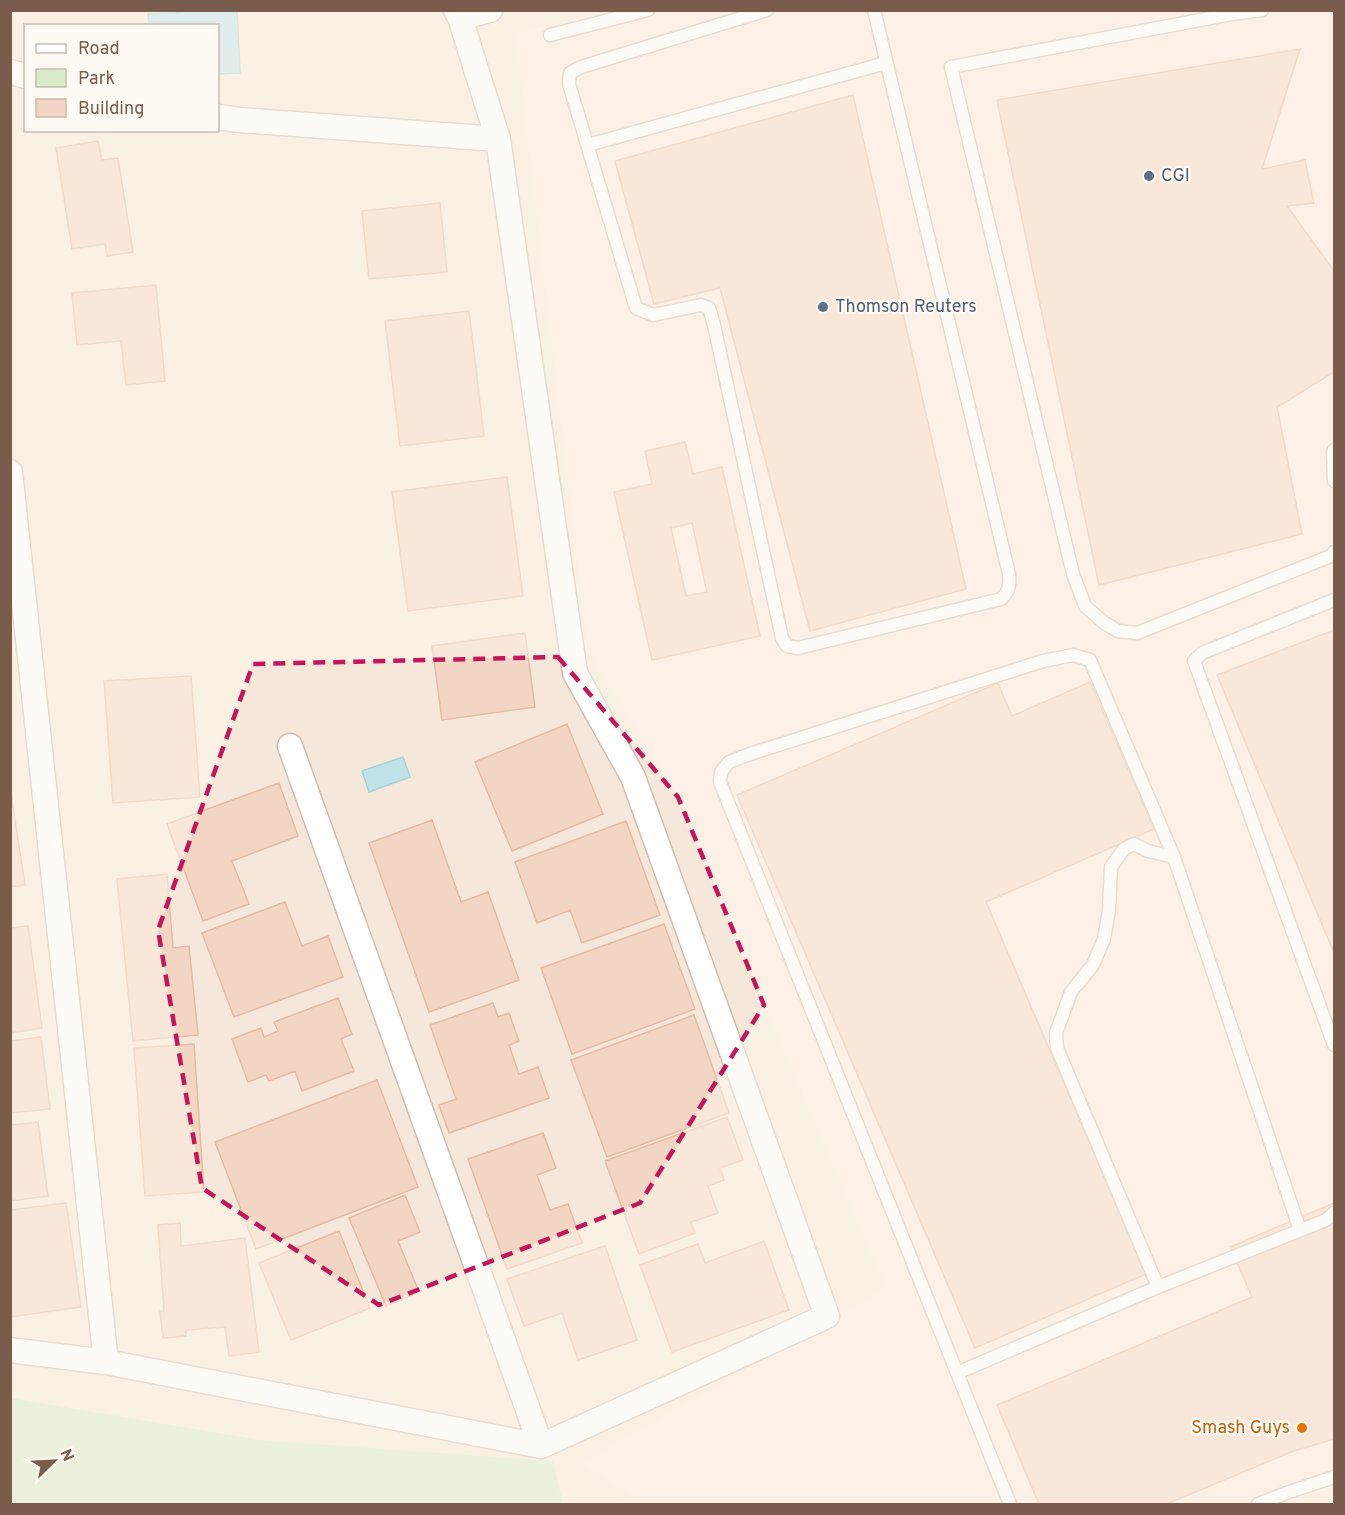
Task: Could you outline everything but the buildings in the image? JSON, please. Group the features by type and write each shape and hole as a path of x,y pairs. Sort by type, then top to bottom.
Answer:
{"street":[{"path":"10,1350 106,1362 541,1446 826,1316 633,777 575,673 498,139 458,14 490,10"},
{"path":"219,117 498,139"},
{"path":"10,472 106,1362"},
{"path":"290,746 541,1446"}],"lane":[{"path":"550,35 648,10"},
{"path":"767,10 581,68 570,73 569,84 636,308 653,315 701,305 709,308 782,638 787,646 798,648 1001,599 1007,593 1010,583 874,10"},
{"path":"1262,10 951,67 1070,562 1085,606 1118,632 1137,633 1330,556 1335,552"},
{"path":"588,145 886,63"},
{"path":"1335,450 1333,452 1335,481"},
{"path":"1335,600 1202,653 1194,661 1335,1045"},
{"path":"1011,1504 720,783 721,772 729,762 1043,661 1073,655 1089,660 1174,857 1300,1230"},
{"path":"1158,1287 1069,1078 1057,1048 1056,1033 1071,992 1093,965 1104,939 1109,910 1111,867 1124,849 1134,844 1148,851 1174,857"},
{"path":"957,1373 1158,1287 1326,1220 1335,1213"},
{"path":"1258,1504 1335,1477"}],"highlighted area":[{"path":"558,657 678,797 764,1005 640,1203 379,1305 202,1188 158,930 253,664"}],"shaded area":[{"path":"611,10 1334,11 1334,1504 644,1504 583,1463 887,1288 660,764 588,650 515,34"},
{"path":"10,11 611,11 516,34 588,650 660,764 887,1288 583,1463 644,1504 563,1504 553,1461 261,1440 11,1398"}],"green space":[{"path":"11,1398 261,1440 553,1461 563,1504 11,1504"}],"water":[{"path":"178,11 237,11 240,73 219,74 219,24 149,24 148,14 178,13"},
{"path":"403,757 410,777 369,792 362,771"}],"place":[{"name":"CGI","path":"1149,176"},
{"name":"Thomson Reuters","path":"823,307"},
{"name":"Smash Guys","path":"1302,1428"}]}
